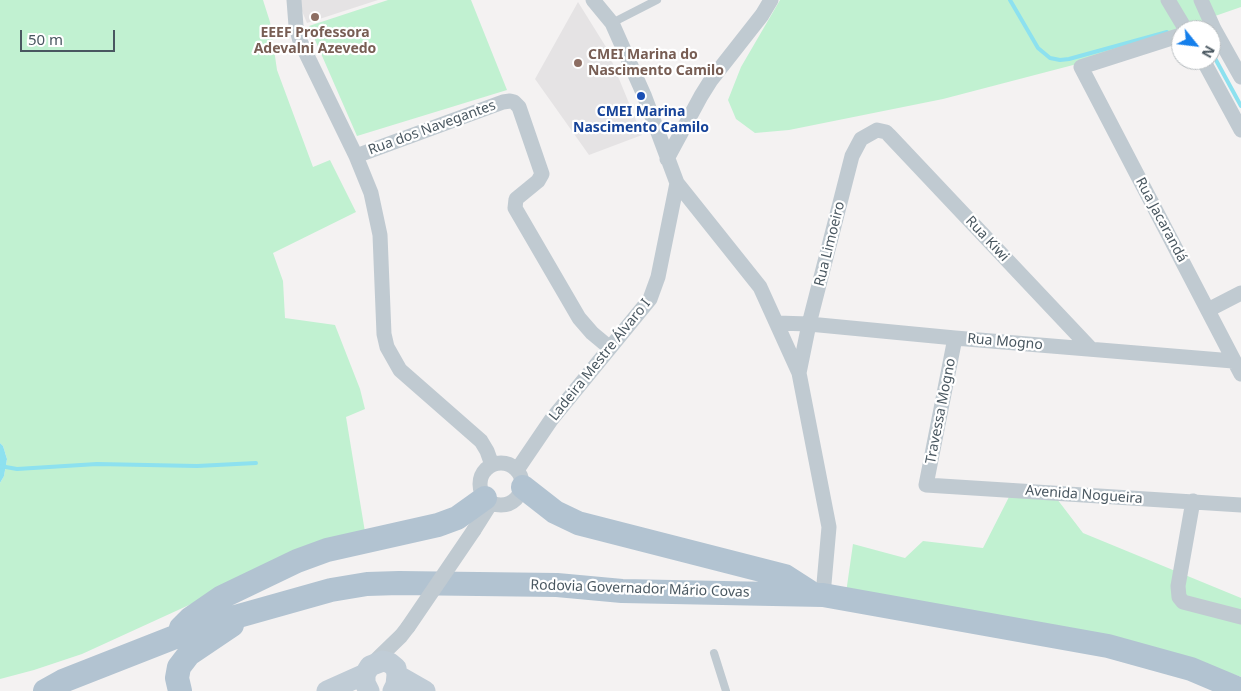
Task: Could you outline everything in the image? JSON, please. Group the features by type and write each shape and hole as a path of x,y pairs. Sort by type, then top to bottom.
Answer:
{"main road":[{"path":"520,478 555,512 578,523 785,576 818,595"},
{"path":"170,638 190,619 222,597 297,561 327,550 438,525 458,518 488,500"},
{"name":"Rodovia Governador Mário Covas","path":"45,691 63,681 170,638 250,612 331,590 367,584 399,583 557,585 622,591 818,595 1108,646 1191,669 1241,690"},
{"path":"180,691 177,678 179,667 190,654 250,612"}],"street":[{"path":"294,0 294,19 300,41 356,156 371,193 380,235 384,334 392,359 400,370 481,441 488,451 492,465"},
{"path":"593,0 612,23 644,95 677,183 760,287 799,373 829,527 818,595"},
{"path":"667,159 711,80 762,15 771,0"},
{"path":"1168,0 1180,20"},
{"path":"1201,0 1214,29 1241,77"},
{"name":"Rua Jacarandá","path":"1171,38 1081,67 1237,367"},
{"path":"1208,70 1241,130"},
{"name":"Rua dos Navegantes","path":"356,156 504,102 514,102 519,107 542,174 538,181 516,199 515,208 579,318 592,333 610,348"},
{"name":"Rua Limoeiro","path":"799,373 809,324 854,150 861,139 877,130 881,130"},
{"name":"Rua Kiwi","path":"881,130 889,135 1091,349"},
{"name":"Ladeira Mestre Álvaro I","path":"520,478 551,420 650,299 658,277 677,183"},
{"path":"1208,310 1241,293"},
{"name":"Rua Mogno","path":"777,323 809,324 1091,349 1237,367"},
{"name":"Travessa Mogno","path":"926,485 955,338"},
{"path":"504,463 511,465 520,478 519,496 509,504 502,506 488,500 480,487 482,475 492,465 504,463"},
{"name":"Avenida Nogueira","path":"926,485 1241,505"},
{"path":"368,677 405,631 474,530 488,500"},
{"path":"1194,501 1178,586 1180,600 1241,617"},
{"path":"395,678 405,631"},
{"path":"327,691 368,677 383,661 390,663 395,678 425,691"}],"lane":[{"path":"612,23 657,0"},
{"path":"714,653 726,691"}],"shaded area":[{"name":"EEEF Professora Adevalni Azevedo","path":"300,0 378,0 307,23"},
{"name":"CMEI Marina do Nascimento Camilo","path":"578,2 606,47 642,135 589,155 535,79"}],"green space":[{"path":"0,0 263,0 270,22 277,70 313,167 330,160 356,212 273,253 283,281 285,318 335,325 360,389 365,409 346,417 365,532 283,562 82,654 0,679 0,483 4,476 7,459 3,446 0,443"},
{"path":"388,0 471,0 507,90 357,136 309,26"},
{"path":"780,0 1241,0 1241,7 1204,20 1171,20 1171,31 1077,64 943,99 789,130 755,133 736,119 728,100 741,67"},
{"path":"1011,493 1057,499 1083,533 1241,598 1241,677 1218,669 846,593 853,544 905,558 923,541 983,548"}],"water":[{"path":"0,443 3,446 7,459 4,476 0,483"}],"waterway":[{"path":"1010,0 1038,48 1050,58 1069,59 1167,32"},
{"path":"1221,69 1241,106"},
{"path":"0,466 17,469 97,464 197,466 256,463"}],"place":[{"name":"EEEF Professora Adevalni Azevedo","path":"315,17"},
{"name":"CMEI Marina do Nascimento Camilo","path":"578,63"},
{"name":"CMEI Marina Nascimento Camilo","path":"641,96"}]}
